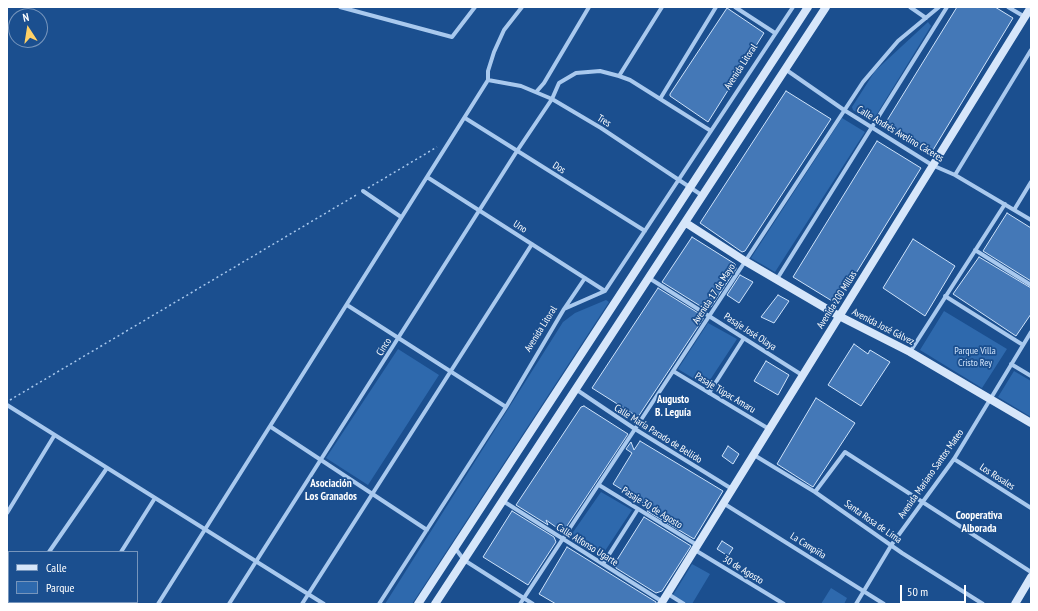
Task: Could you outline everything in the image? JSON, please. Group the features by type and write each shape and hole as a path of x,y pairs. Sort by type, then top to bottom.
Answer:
{"main road":[{"path":"418,604 808,7"},
{"path":"435,604 577,390 826,7"},
{"name":"Avenida 200 Millas","path":"662,603 768,429 1031,7"},
{"name":"Avenida José Gálvez","path":"686,223 745,261 777,278 839,316 910,352 1031,423"},
{"path":"1015,604 1031,577"}],"street":[{"path":"340,7 452,37 475,7"},
{"path":"158,604 271,427 401,217 465,118 488,80 488,71 494,52 504,30 522,7"},
{"path":"537,91 589,7"},
{"path":"619,76 662,7"},
{"path":"660,98 716,7"},
{"path":"735,7 775,33"},
{"name":"Avenida Litoral","path":"379,604 506,407 564,309 605,291 793,7"},
{"path":"910,7 926,18"},
{"name":"Avenida 17 de Mayo","path":"520,604 844,110 879,61 898,41 939,7"},
{"path":"777,278 947,7"},
{"path":"1008,7 1025,17"},
{"path":"955,175 1031,50"},
{"name":"Calle Andrés Avelino Cáceres","path":"785,69 844,110 932,165 955,175 1031,220"},
{"name":"Cinco","path":"229,604 479,210 552,99 559,83 576,72 600,71 619,76 630,80 711,131"},
{"name":"Tres","path":"488,80 521,86 537,91 552,99 601,128 703,196"},
{"name":"Dos","path":"465,118 645,232"},
{"name":"Uno","path":"427,177 605,291"},
{"path":"1014,210 1031,182"},
{"path":"363,191 401,217"},
{"path":"910,352 1005,204"},
{"path":"302,604 532,244"},
{"path":"975,250 1031,285"},
{"path":"564,309 584,278"},
{"name":"Pasaje José Olaya","path":"649,278 802,375"},
{"path":"946,296 1023,345"},
{"path":"347,305 506,407"},
{"name":"Avenida Mariano Santos Mateo","path":"856,604 892,544 921,502 954,459 1031,332"},
{"path":"709,393 744,338"},
{"path":"1011,364 1031,376"},
{"name":"Pasaje Túpac Amaru","path":"673,371 768,429"},
{"name":"Calle María Parado de Bellido","path":"577,390 635,429 732,489"},
{"path":"7,404 54,436 324,604"},
{"path":"271,427 427,530"},
{"path":"7,513 54,436"},
{"path":"815,492 845,452 1031,572"},
{"name":"Santa Rosa de Lima","path":"753,455 815,492 892,544 902,553 983,604"},
{"name":"Los Rosales","path":"954,459 1031,508"},
{"path":"50,551 107,468"},
{"name":"Pasaje 30 de Agosto","path":"599,485 696,547"},
{"path":"122,551 155,498"},
{"name":"Calle Alfonso Ugarte","path":"503,501 662,603"},
{"name":"La Campiña","path":"723,502 884,604"},
{"path":"603,564 638,509"},
{"name":"30 de Agosto","path":"696,547 784,604"},
{"path":"455,548 464,560 533,604"},
{"path":"668,594 684,604"}],"path":[{"path":"7,404 438,147"}],"green space":[{"path":"928,22 931,26 872,122 853,110 852,107 875,71"},
{"path":"842,118 865,132 775,272 751,258"},
{"path":"606,300 609,302 412,604 385,604 563,322 575,313"},
{"name":"Parque Villa Cristo Rey","path":"944,311 1007,349 982,388 920,350"},
{"path":"708,323 737,339 706,386 678,369"},
{"path":"398,349 439,375 368,485 326,458"},
{"path":"1014,371 1031,381 1031,417 998,397"},
{"path":"601,492 632,510 601,557 569,538"},
{"path":"692,564 710,574 692,604 688,604 673,595"},
{"path":"831,588 847,598 844,604 821,604"}],"building":[{"path":"957,7 995,7 1013,18 930,155 883,127"},
{"path":"727,8 764,33 708,122 670,96 670,94"},
{"path":"786,91 831,119 745,251 742,252 700,223"},
{"path":"877,141 921,168 837,304 793,277"},
{"path":"1007,213 1031,228 1031,281 983,251"},
{"path":"692,237 735,264 736,269 711,307 702,307 662,282"},
{"path":"913,239 955,266 925,316 883,288"},
{"path":"979,257 1031,288 1031,314 1016,336 953,294"},
{"path":"740,275 753,282 739,303 727,295"},
{"path":"658,288 703,316 703,319 638,417 592,388"},
{"path":"778,295 789,301 774,323 761,317"},
{"path":"854,344 868,354 870,350 890,362 861,406 828,385"},
{"path":"766,361 789,375 778,395 754,381"},
{"path":"816,398 855,423 813,487 777,464"},
{"path":"584,406 628,434 563,532 546,520 548,525 516,505 581,407"},
{"path":"640,441 723,491 694,539 647,511 650,507 613,484 632,453 626,449 631,442 634,450"},
{"path":"728,446 739,454 733,464 722,456"},
{"path":"512,511 554,537 556,542 528,585 483,557"},
{"path":"644,517 691,546 662,591 656,593 616,568 615,563"},
{"path":"722,541 733,548 728,556 717,549"},
{"path":"567,547 656,602 656,604 556,604 539,594"}],"district":[{"name":"Augusto B. Leguía","path":"673,406"},
{"name":"Asociación Los Granados","path":"331,490"},
{"name":"Cooperativa Alborada","path":"979,522"}]}
